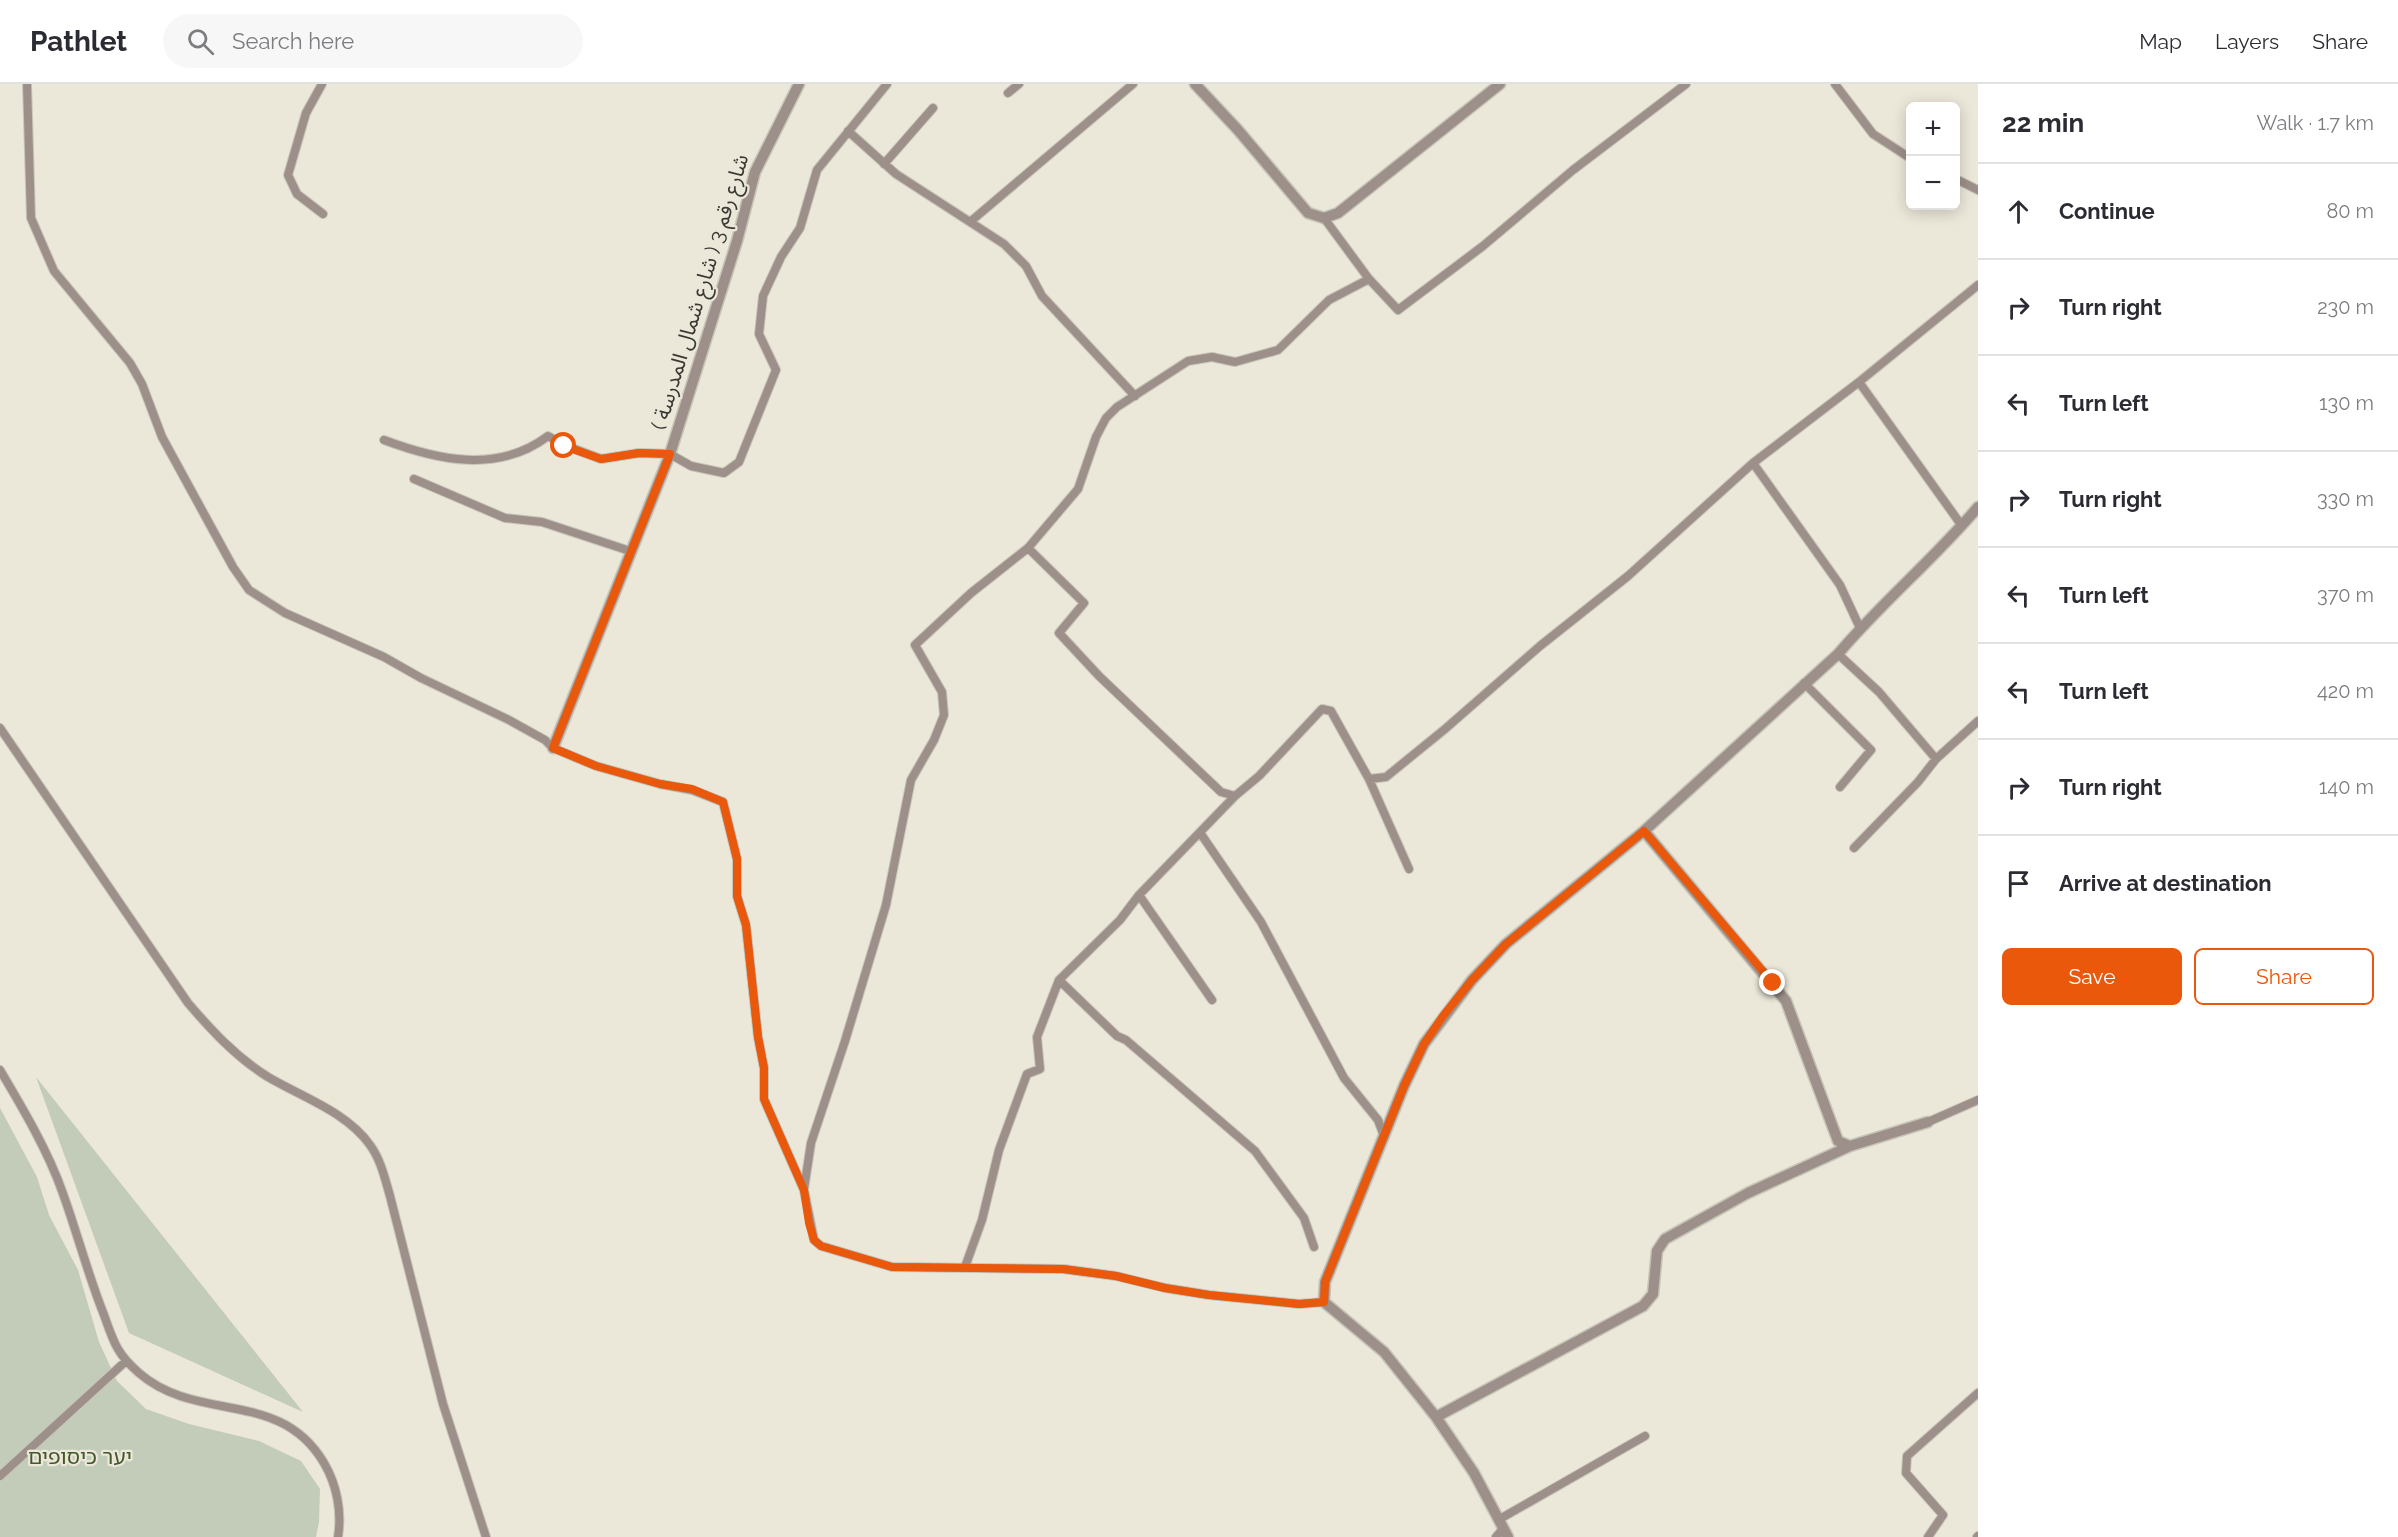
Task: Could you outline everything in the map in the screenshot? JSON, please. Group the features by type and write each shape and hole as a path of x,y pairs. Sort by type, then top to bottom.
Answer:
{"street":[{"path":"27,84 31,218 54,271 130,363 142,384 162,437 233,567 249,590 285,613 384,657 421,678 509,720 545,740 553,748 596,766 660,784 692,789 723,802 737,859 737,896 746,925 758,1037 764,1068 764,1099 804,1190 814,1240 821,1246 892,1267 1063,1269 1116,1276 1165,1288 1209,1295 1291,1303 1324,1302 1384,1352 1436,1417 1474,1473 1501,1531 1645,1436"},
{"path":"322,84 306,113 288,175 297,194 323,214"},
{"name":"شارع رقم 3 ( شارع شمال المدرسة )","path":"553,748 670,454 737,241 755,172 799,84"},
{"path":"384,440 417,453 470,461 493,459 517,453 536,445 548,436 564,446 601,459 639,453 670,454 691,466 724,473 739,462 776,370 759,334 763,296 781,257 800,228 817,170 887,84"},
{"path":"1008,93 1020,84"},
{"path":"970,222 1133,84"},
{"path":"1195,84 1238,130 1308,213 1324,218 1369,279 1398,310 1483,246 1573,170 1686,84"},
{"path":"1324,218 1338,213 1500,84"},
{"path":"1835,84 1874,134 1908,156"},
{"path":"884,164 933,108"},
{"path":"848,131 896,174 1004,244 1026,266 1042,296 1135,396"},
{"path":"1960,181 1978,190"},
{"path":"804,1190 811,1143 845,1041 885,905 911,780 934,740 944,715 942,692 915,645 971,593 1028,548 1078,489 1096,437 1106,418 1117,407 1188,361 1212,357 1235,362 1278,350 1329,300 1369,279"},
{"path":"1369,779 1386,777 1540,646 1628,576 1753,463 1860,382 1978,285"},
{"path":"1860,382 1962,526"},
{"path":"1753,463 1840,585 1860,628"},
{"path":"414,479 505,518 542,522 630,552"},
{"path":"1324,1302 1325,1282 1404,1086 1424,1044 1472,980 1506,944 1644,831 1838,654 1860,628 1962,526 1978,507"},
{"path":"1028,548 1084,603 1059,633 1107,684 1221,792 1235,796"},
{"path":"1838,654 1879,692 1936,759"},
{"path":"1804,683 1871,750 1840,787"},
{"path":"965,1267 982,1220 999,1150 1026,1074 1040,1069 1037,1038 1059,980 1120,920 1139,895 1201,834 1235,796 1259,776 1322,709 1330,711 1369,779 1409,869"},
{"path":"1854,848 1918,782 1936,759 1978,721"},
{"path":"0,728 188,1003 213,1033 242,1058 268,1076 348,1123 370,1144 380,1162 443,1404 486,1537"},
{"path":"1644,831 1786,1001 1838,1141 1850,1146"},
{"path":"1201,834 1260,921 1344,1078 1378,1120 1384,1136"},
{"path":"1139,895 1212,1000"},
{"path":"1059,980 1117,1036 1126,1040 1255,1151 1304,1218 1314,1247"},
{"path":"0,1070 22,1107 61,1188 98,1301 117,1347 126,1360 150,1382 184,1399 257,1413 277,1419 292,1427 315,1449 333,1481 340,1515 338,1537"},
{"path":"1436,1417 1642,1306 1653,1294 1657,1251 1665,1239 1748,1193 1850,1146 1928,1122 1978,1100"},
{"path":"0,1476 126,1360"},
{"path":"1928,1537 1943,1515 1906,1473 1907,1456 1978,1393"}],"green space":[{"path":"36,1077 303,1412 129,1333"},
{"name":"יער כיסופים","path":"0,1108 37,1177 49,1215 78,1270 99,1342 117,1381 146,1409 189,1424 259,1441 301,1461 320,1489 316,1537 0,1537"}],"route":[{"path":"564,446 601,459 639,453 670,454 553,748 596,766 660,784 692,789 723,802 737,859 737,896 746,925 758,1037 764,1068 766,1109 804,1190 814,1240 821,1246 892,1267 1063,1269 1116,1276 1165,1288 1209,1295 1299,1304 1324,1302 1325,1282 1404,1086 1424,1044 1443,1016 1472,980 1506,944 1644,831 1773,983"}]}
